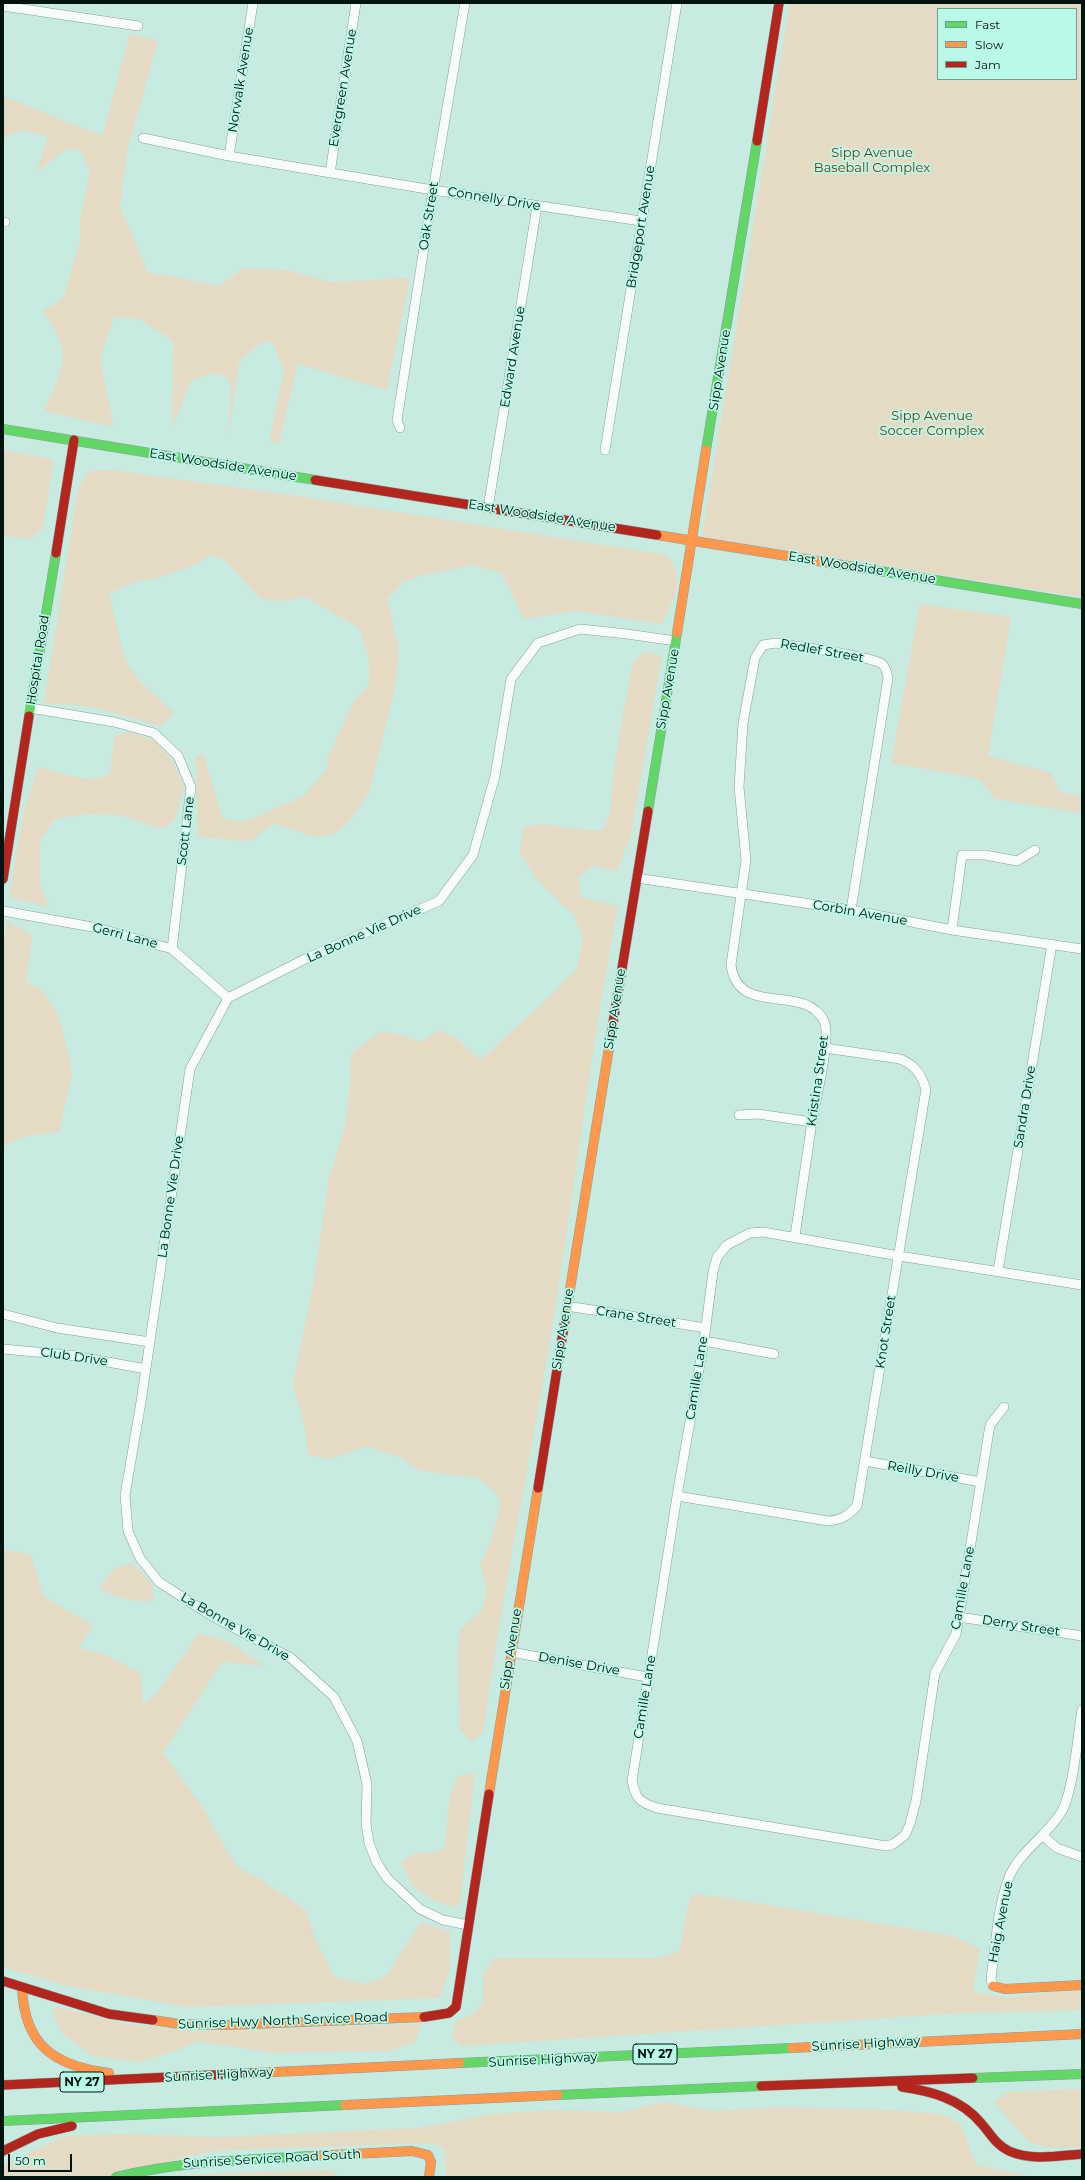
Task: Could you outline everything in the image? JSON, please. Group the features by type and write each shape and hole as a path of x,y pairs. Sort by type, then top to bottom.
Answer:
{"main road":[{"name":"Sipp Avenue","path":"449,2013 456,2007 457,2002 511,1652 693,540 779,3"},
{"name":"East Woodside Avenue","path":"3,429 1082,604"},
{"name":"Hospital Road","path":"3,879 74,440"},
{"name":"Sunrise Hwy North Service Road","path":"3,1981 109,2014 180,2024 226,2024 422,2017 449,2013"},
{"path":"993,1986 1005,1989 1082,1985"},
{"path":"22,1987 21,2004 29,2029 40,2045 56,2058 74,2066 95,2071 161,2078"},
{"name":"Sunrise Highway","path":"3,2085 1081,2034"},
{"path":"3,2121 839,2082 1082,2074"},
{"path":"839,2082 917,2089 953,2100 977,2118 998,2144 1015,2154 1025,2156 1082,2154"},
{"path":"3,2151 24,2140 64,2127 165,2114"},
{"name":"Sunrise Service Road South","path":"116,2177 152,2168 197,2162 412,2151 428,2155 431,2162 429,2177"}],"street":[{"name":"Norwalk Avenue","path":"229,156 253,3"},
{"name":"Evergreen Avenue","path":"330,173 356,3"},
{"name":"Oak Street","path":"400,428 397,420 433,190 465,3"},
{"name":"Bridgeport Avenue","path":"605,450 677,3"},
{"path":"3,6 28,7 138,26"},
{"name":"Connelly Drive","path":"143,138 229,156 330,173 641,221"},
{"name":"Edward Avenue","path":"488,508 537,206"},
{"name":"La Bonne Vie Drive","path":"468,1926 444,1920 420,1909 387,1878 377,1863 369,1843 366,1824 367,1784 357,1741 334,1697 291,1658 212,1616 160,1582 140,1558 128,1531 125,1495 146,1369 190,1069 228,998 307,958 439,901 473,855 495,776 511,678 538,642 580,629 676,641"},
{"name":"Redlef Street","path":"742,893 746,860 739,787 743,723 755,658 763,645 776,643 870,660 882,664 888,678 851,910"},
{"name":"Scott Lane","path":"30,708 114,722 154,733 178,756 191,787 172,948"},
{"path":"952,930 962,855 985,855 1017,861 1035,850"},
{"name":"Corbin Avenue","path":"637,878 851,910 952,930 1082,949"},
{"name":"Kristina Street","path":"742,893 731,965 732,976 739,987 749,993 800,1002 818,1012 824,1022 826,1034 795,1236"},
{"name":"Gerri Lane","path":"3,911 98,928 172,948 228,998"},
{"name":"Sandra Drive","path":"998,1270 1052,944"},
{"name":"Knot Street","path":"677,1496 828,1521 838,1520 848,1515 856,1506 865,1461 926,1089 923,1078 909,1062 900,1059 825,1048"},
{"path":"739,1115 758,1114 812,1122"},
{"name":"Camille Lane","path":"1004,1407 990,1425 956,1634 935,1673 916,1801 910,1824 905,1835 895,1843 888,1846 657,1808 643,1803 635,1794 632,1781 677,1496 706,1328 713,1272 717,1257 727,1245 738,1238 756,1232 795,1236 899,1256 998,1270 1082,1285"},
{"name":"Crane Street","path":"567,1306 706,1328"},
{"path":"3,1314 56,1328 150,1342"},
{"path":"704,1340 774,1354"},
{"name":"Club Drive","path":"3,1348 69,1354 146,1369"},
{"name":"Reilly Drive","path":"865,1461 981,1482"},
{"name":"Derry Street","path":"959,1617 1082,1636"},
{"name":"Denise Drive","path":"511,1652 648,1677"},
{"name":"Haig Avenue","path":"993,1986 990,1979 1004,1891 1018,1862 1043,1836 1062,1811 1068,1793 1082,1710"},
{"path":"1043,1836 1057,1848 1082,1857"}],"green space":[{"name":"Sipp Avenue Soccer Complex","path":"790,3 1082,3 1082,597 702,537"},
{"path":"130,34 158,41 127,151 120,207 148,272 219,286 244,268 287,270 331,282 410,278 387,390 298,364 279,444 269,440 284,371 273,343 264,340 239,362 228,441 231,386 225,376 213,373 191,380 172,429 173,341 140,319 114,317 100,359 114,427 44,411 59,375 62,347 56,331 43,311 64,297 80,242 80,218 90,173 81,150 66,149 36,173 48,136 21,130 3,138 3,96 102,136"},
{"path":"3,450 54,460 43,528 32,539 3,536"},
{"path":"97,470 112,470 297,496 666,555 673,564 676,572 676,589 662,624 575,611 524,619 502,573 472,565 423,575 403,582 388,599 394,632 399,645 395,689 370,791 348,823 334,834 315,837 273,823 251,841 198,837 196,757 203,753 223,819 244,822 304,796 329,766 327,759 354,701 369,684 369,658 359,628 306,597 278,601 261,599 226,561 211,555 194,565 154,579 138,580 109,594 125,660 139,680 174,713 161,726 93,707 44,703 78,489 88,472"},
{"path":"920,604 1011,617 988,756 1051,773 1060,792 1082,796 1082,813 995,799 982,782 972,777 891,763"},
{"path":"645,652 662,656 631,834 617,871 594,866 579,876 580,897 618,906 592,1059 554,1314 499,1628 483,1733 472,1741 460,1730 458,1667 460,1630 481,1611 487,1590 480,1565 490,1543 501,1504 498,1495 479,1478 421,1471 401,1458 367,1446 329,1459 308,1455 305,1428 293,1383 314,1280 329,1178 345,1126 349,1094 351,1053 381,1031 399,1034 420,1042 440,1030 458,1039 480,1060 554,993 577,968 583,939 574,915 536,879 520,852 523,827 543,824 587,830 602,830 610,816 613,775 629,680 635,660"},
{"path":"130,732 155,741 172,760 184,786 175,820 161,829 120,815 85,814 55,819 40,841 40,885 50,907 9,897 25,807 38,767 75,777 103,777 110,773 115,735"},
{"path":"7,920 32,936 26,982 43,991 58,1015 68,1051 72,1075 59,1132 27,1136 3,1146 3,946"},
{"path":"3,1549 31,1555 44,1597 93,1625 79,1648 106,1655 140,1673 143,1704 155,1696 199,1633 227,1641 265,1666 222,1662 163,1753 207,1814 218,1836 238,1867 262,1880 306,1910 315,1938 334,1977 366,1984 386,1976 421,1922 450,1932 450,1967 440,1998 189,2007 63,1985 3,1967"},
{"path":"132,1563 153,1585 153,1601 126,1599 113,1595 100,1588 107,1577 116,1568"},
{"path":"475,1773 460,1902 456,1908 434,1900 413,1886 401,1862 417,1852 432,1853 444,1849 450,1797 458,1776"},
{"path":"693,1894 721,1897 953,1936 980,1949 973,1992 1008,1998 1082,1988 1082,2010 961,2013 461,2046 452,2037 455,2022 471,2015 483,2004 483,1974 494,1958 659,1958 679,1952 687,1908"},
{"path":"57,2007 125,2024 195,2031 421,2024 416,2041 390,2051 275,2053 197,2041 181,2049 141,2062 93,2056 62,2033 52,2011"},
{"path":"1082,2089 1082,2147 1053,2148 1030,2143 994,2102 1008,2092"},
{"path":"664,2102 715,2111 781,2107 889,2110 940,2114 960,2123 976,2165 1034,2177 446,2177 444,2148 431,2143 213,2151 105,2177 3,2177 3,2165 65,2136 117,2134 222,2137 418,2128 494,2114 551,2110 622,2112"},
{"path":"329,2170 341,2177 174,2177 173,2175"}],"traffic: fast":[{"path":"706,450 757,141"},
{"path":"3,429 315,480"},
{"path":"29,716 56,553"},
{"path":"849,566 1082,604"},
{"path":"648,811 677,633"},
{"path":"460,2063 792,2048"},
{"path":"973,2078 1082,2074"},
{"path":"558,2095 761,2086"},
{"path":"3,2121 345,2105"},
{"path":"116,2177 189,2164 312,2156"}],"traffic: slow":[{"path":"677,633 706,450"},
{"path":"657,535 849,566"},
{"path":"565,1320 612,1029"},
{"path":"489,1794 538,1488"},
{"path":"993,1986 1005,1989 1082,1985"},
{"path":"22,1987 24,2007 29,2024 36,2038 46,2049 58,2058 72,2065 109,2073"},
{"path":"153,2020 179,2024 226,2025 424,2017"},
{"path":"792,2048 1082,2034"},
{"path":"255,2073 460,2063"},
{"path":"345,2105 558,2095"},
{"path":"312,2156 412,2151 428,2155 431,2162 429,2177"}],"traffic: jam":[{"path":"757,141 779,3"},
{"path":"56,553 74,440"},
{"path":"315,480 657,535"},
{"path":"3,879 29,716"},
{"path":"612,1029 648,811"},
{"path":"538,1488 565,1320"},
{"path":"424,2017 449,2013 456,2007 489,1794"},
{"path":"3,1981 109,2014 153,2020"},
{"path":"3,2085 255,2073"},
{"path":"761,2086 973,2078"},
{"path":"902,2087 924,2091 955,2102 973,2115 1004,2148 1017,2154 1035,2157 1054,2157 1082,2154"},
{"path":"3,2151 38,2134 72,2126"}],"park label":[{"name":"Sipp Avenue Baseball Complex","path":"872,160"}]}
